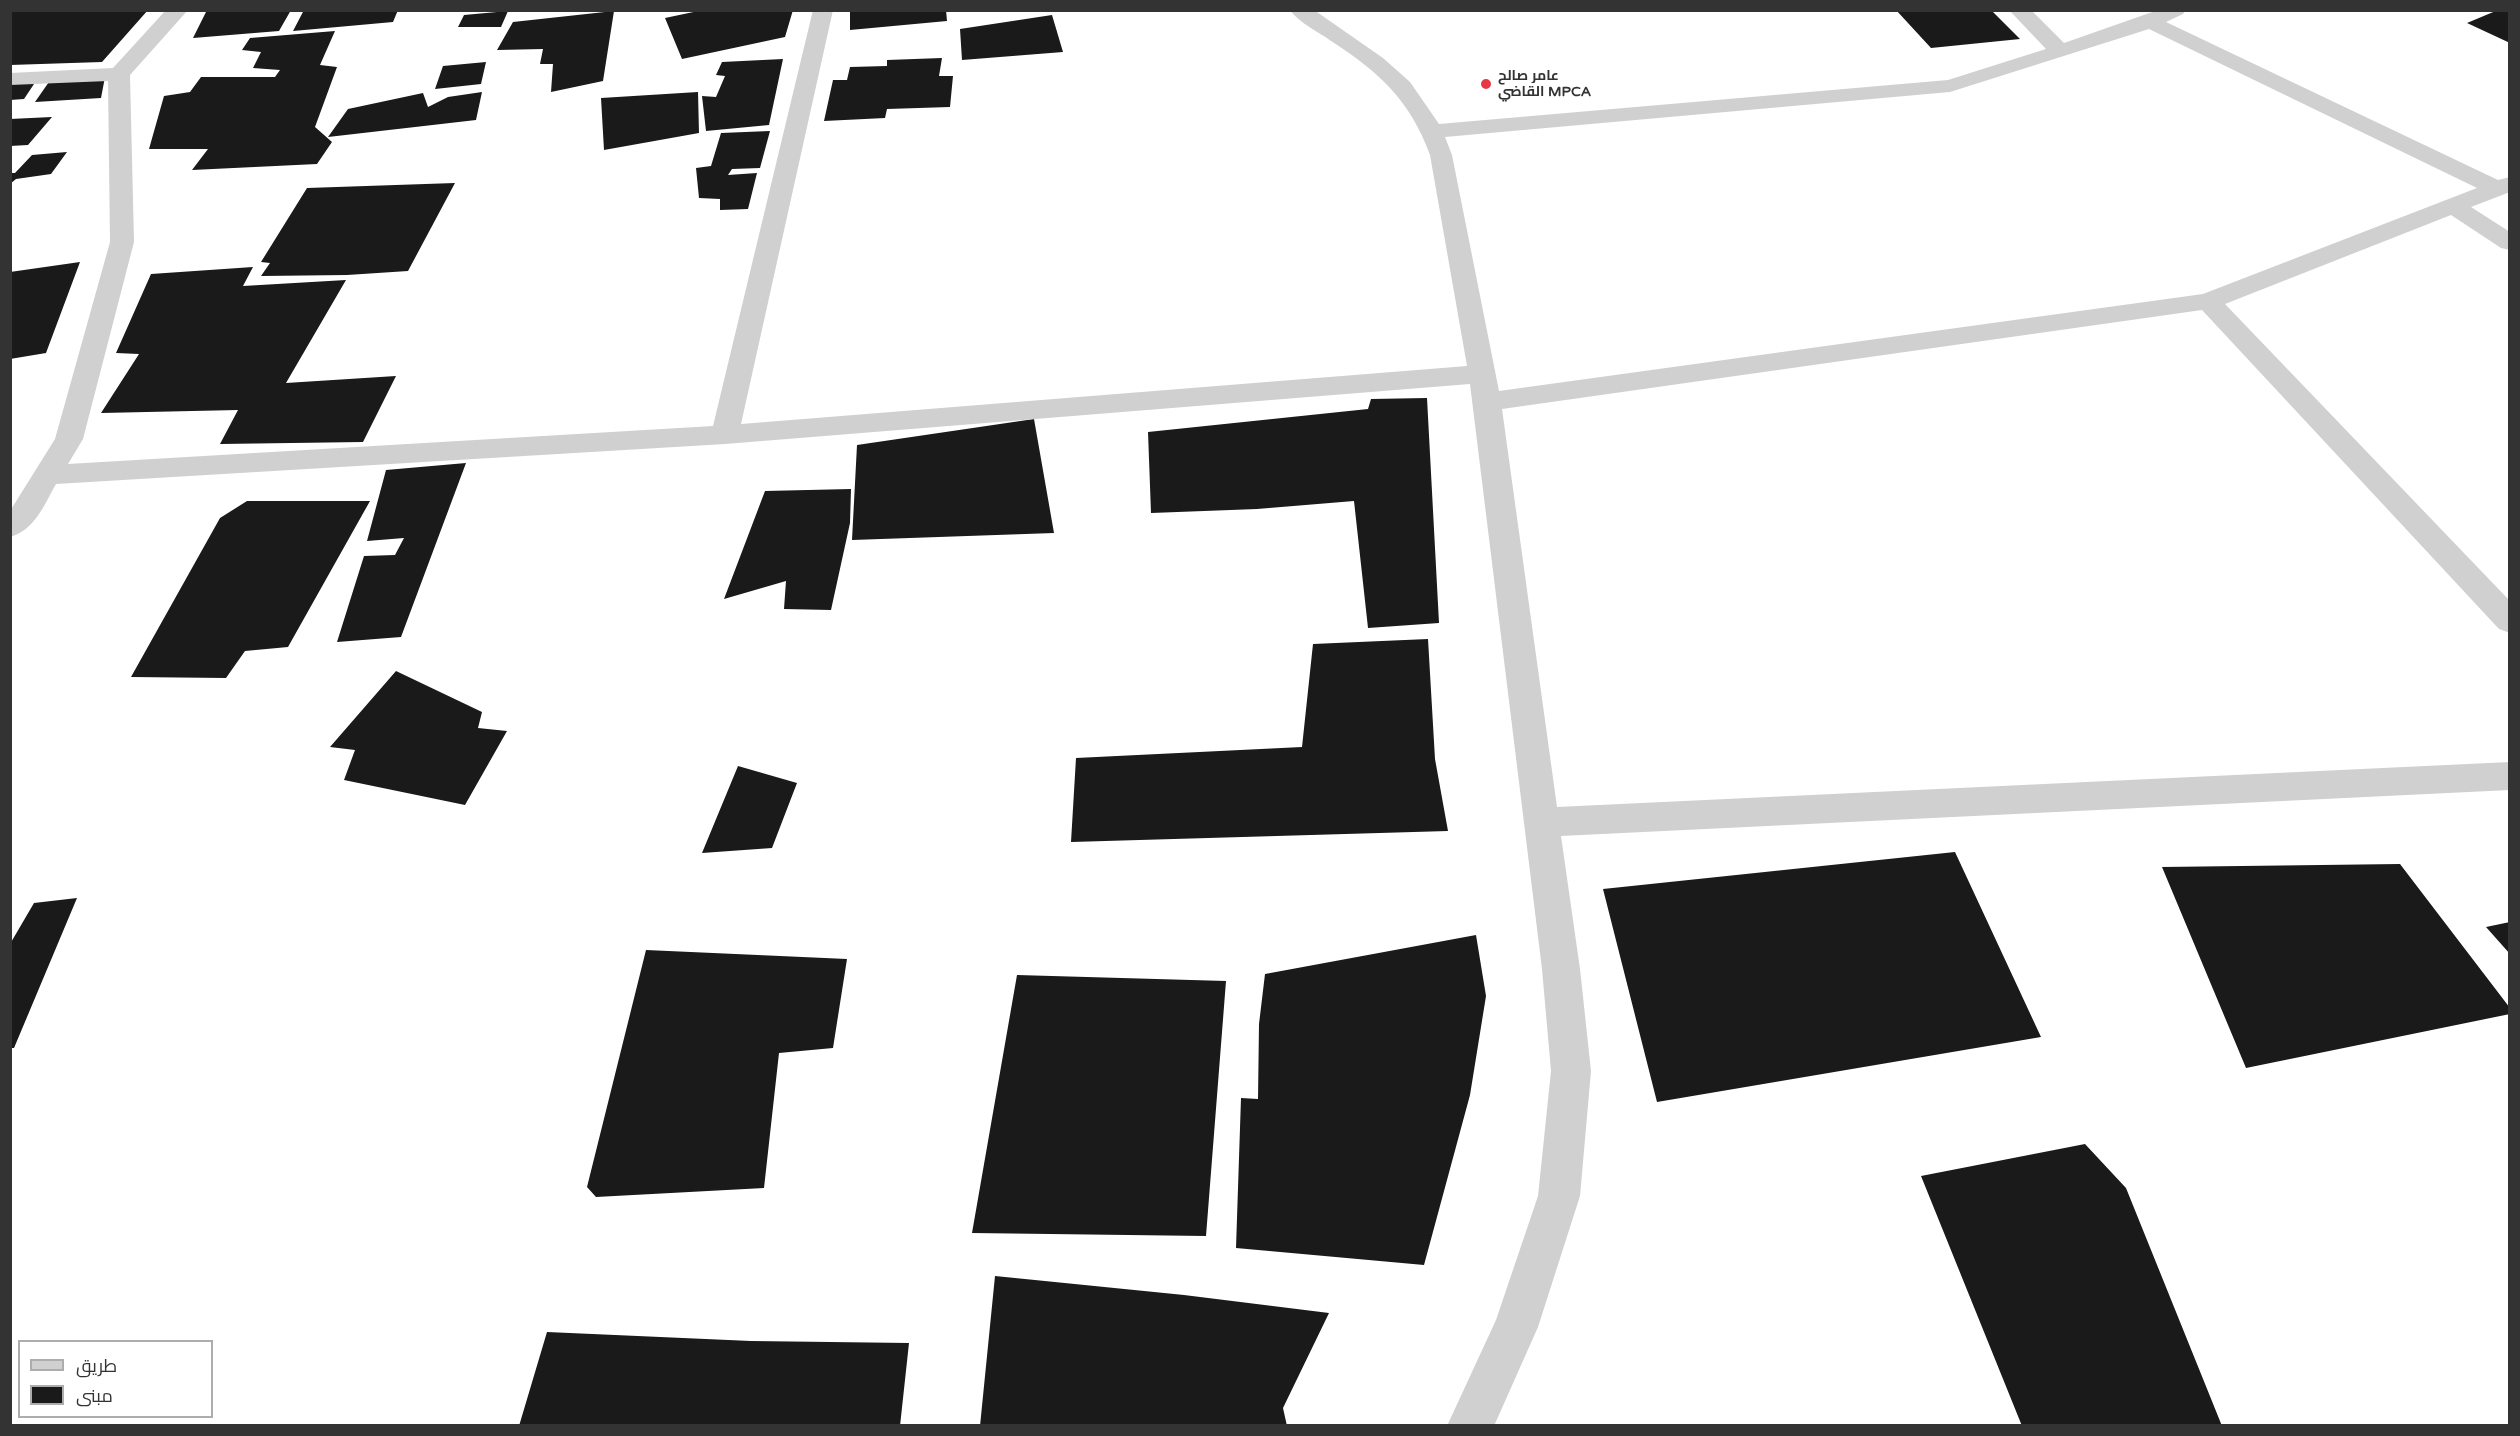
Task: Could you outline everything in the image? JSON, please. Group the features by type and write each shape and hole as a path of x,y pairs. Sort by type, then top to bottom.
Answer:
{"street":[{"path":"14,521 69,439 122,242 119,74 178,10"},
{"path":"725,435 823,10"},
{"path":"1300,10 1382,69 1413,99 1432,131 1441,154 1484,388 1542,822 1571,1071 1559,1196 1516,1327 1470,1425"},
{"path":"2019,10 2060,51"},
{"path":"1432,131 1950,86 2150,22 2176,10"},
{"path":"2150,22 2503,186"},
{"path":"10,79 119,74"},
{"path":"47,475 1484,388 2208,301 2503,186"},
{"path":"2453,206 2510,243"},
{"path":"2208,301 2510,621"},
{"path":"1542,822 2510,776"}],"building":[{"path":"10,10 148,10 102,62 10,65"},
{"path":"207,10 291,10 279,31 193,38"},
{"path":"304,10 398,10 393,22 293,31"},
{"path":"703,10 793,10 785,37 682,59 665,18"},
{"path":"850,10 946,10 947,21 850,30"},
{"path":"1896,10 1991,10 2020,39 1931,48"},
{"path":"2498,10 2510,10 2510,43 2467,23"},
{"path":"508,11 501,27 458,27 464,15"},
{"path":"614,11 603,81 551,92 553,64 540,64 543,49 497,50 513,22"},
{"path":"1052,15 1063,52 962,60 960,29"},
{"path":"335,31 320,65 337,67 315,127 332,142 317,164 192,170 208,149 149,149 164,96 190,92 201,77 275,77 280,70 253,68 261,52 242,50 250,38"},
{"path":"942,58 939,76 953,76 950,107 887,109 885,118 824,121 833,80 847,80 850,67 887,66 887,60"},
{"path":"783,59 769,125 706,131 702,96 716,97 725,76 716,75 722,62"},
{"path":"486,62 481,84 435,89 443,66"},
{"path":"105,77 101,98 35,102 51,79"},
{"path":"36,81 24,99 10,100 10,84"},
{"path":"482,92 476,120 328,137 348,109 423,93 428,107 448,97"},
{"path":"698,92 699,133 604,150 601,98"},
{"path":"52,117 28,145 10,146 10,119"},
{"path":"770,131 760,168 732,169 728,175 757,173 748,209 720,210 720,199 699,198 696,168 711,166 721,133"},
{"path":"67,152 51,174 16,179 10,184 10,173 15,173 32,155"},
{"path":"455,183 408,271 347,275 261,276 270,263 261,262 307,188"},
{"path":"80,262 46,353 10,359 10,272"},
{"path":"253,267 243,286 346,280 286,383 396,376 363,442 220,444 238,410 101,413 139,354 116,353 151,274"},
{"path":"1427,398 1439,623 1368,628 1354,501 1257,509 1151,513 1148,432 1368,409 1371,399"},
{"path":"1034,419 1054,533 852,540 857,445"},
{"path":"466,463 401,637 337,642 364,556 395,555 404,538 367,541 386,470"},
{"path":"851,489 850,523 831,610 784,609 786,581 724,599 765,491"},
{"path":"247,501 370,501 288,647 245,651 226,678 131,677 220,518"},
{"path":"1428,639 1435,759 1448,831 1071,842 1076,758 1302,747 1313,644"},
{"path":"396,671 482,712 478,728 507,731 465,805 344,780 355,750 330,747"},
{"path":"738,766 797,783 772,848 702,853"},
{"path":"1955,852 2041,1037 1657,1102 1603,889"},
{"path":"2400,864 2510,1008 2510,1014 2246,1068 2162,867"},
{"path":"77,898 14,1048 10,1048 10,944 34,903"},
{"path":"2510,922 2510,954 2486,927"},
{"path":"1476,935 1486,996 1470,1095 1424,1265 1236,1248 1241,1098 1258,1099 1259,1024 1265,974"},
{"path":"646,950 847,959 833,1048 779,1053 764,1188 596,1197 587,1187"},
{"path":"1017,975 1226,981 1206,1236 972,1233"},
{"path":"2085,1144 2126,1188 2222,1426 2022,1426 1921,1176"},
{"path":"995,1276 1184,1295 1329,1313 1283,1408 1287,1426 980,1426"},
{"path":"547,1332 751,1341 909,1343 900,1426 519,1426"}],"place":[{"name":"عامر صالح القاضي MPCA","path":"1486,84"}]}
